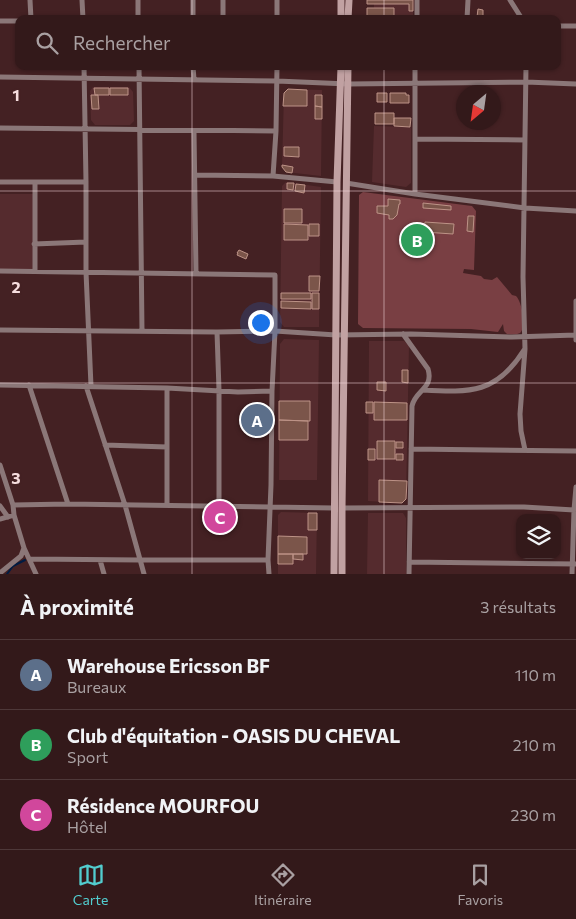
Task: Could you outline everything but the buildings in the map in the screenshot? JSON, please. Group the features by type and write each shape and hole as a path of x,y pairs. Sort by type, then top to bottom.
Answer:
{"street":[{"path":"30,0 31,15"},
{"path":"82,0 83,15"},
{"path":"138,0 138,15"},
{"path":"193,0 193,15"},
{"path":"223,15 224,0"},
{"path":"277,0 277,15"},
{"path":"340,15 341,0"},
{"path":"348,15 349,0"},
{"path":"417,0 417,15"},
{"path":"467,15 468,0"},
{"path":"510,0 519,15"},
{"path":"0,21 15,21"},
{"path":"561,26 576,26"},
{"path":"84,70 86,272 89,331 88,386 144,574"},
{"path":"139,70 142,332"},
{"path":"194,70 194,80"},
{"path":"274,176 277,70"},
{"path":"342,70 344,84 346,183 342,574"},
{"path":"334,574 337,182 344,84 347,70"},
{"path":"414,194 415,70"},
{"path":"525,450 520,414 525,349 523,277 526,70"},
{"path":"0,77 276,81 344,84 526,82 576,84"},
{"path":"0,128 276,131"},
{"path":"194,131 196,273"},
{"path":"415,139 525,140"},
{"path":"195,175 274,176 337,182"},
{"path":"0,182 86,182"},
{"path":"34,182 35,271"},
{"path":"346,183 525,208 576,211"},
{"path":"34,244 86,242"},
{"path":"0,271 275,275 269,574"},
{"path":"576,301 576,340"},
{"path":"0,330 275,331 336,335 403,334 524,337 576,335"},
{"path":"218,332 219,506"},
{"path":"403,334 428,369 430,376 424,390 413,401 409,574"},
{"path":"424,390 461,391 482,388 492,384 513,366 525,349"},
{"path":"0,385 167,388 238,392 272,391"},
{"path":"29,385 68,504"},
{"path":"167,388 167,505"},
{"path":"105,445 167,447"},
{"path":"411,449 576,450"},
{"path":"0,464 13,504 14,515 24,548 36,574"},
{"path":"572,574 574,564 576,487"},
{"path":"13,504 334,508"},
{"path":"0,506 8,516"},
{"path":"342,508 524,507 574,510"},
{"path":"0,519 14,515"},
{"path":"0,573 21,556 24,548"},
{"path":"29,559 268,560"},
{"path":"100,560 104,574"},
{"path":"409,562 574,564"}],"shaded area":[{"path":"374,0 413,0 413,15 374,15"},
{"path":"93,87 129,87 133,92 134,121 130,125 95,125 91,120 90,91"},
{"path":"288,89 322,90 321,176 286,172 282,167 284,93"},
{"path":"374,126 411,127 411,183 406,187 372,182"},
{"path":"286,182 321,187 319,327 284,327 280,322 282,186"},
{"path":"363,192 472,206 476,211 474,270 464,269 463,273 492,280 497,277 512,295 516,296 523,314 523,326 520,333 507,334 504,331 503,324 498,332 471,329 363,328 358,324 359,195"},
{"path":"0,194 33,194 33,271 0,270"},
{"path":"284,339 319,340 317,480 279,480 280,344"},
{"path":"369,341 404,341 409,345 406,499 402,503 368,501"},
{"path":"281,512 317,513 316,574 278,574 278,515"},
{"path":"368,513 403,513 406,518 406,574 367,574"}],"waterway":[{"path":"7,574 13,566 25,560"}],"place":[{"name":"Club d'équitation - OASIS DU CHEVAL","path":"417,240"},
{"name":"Warehouse Ericsson BF","path":"257,420"},
{"name":"Résidence MOURFOU","path":"220,517"}]}
